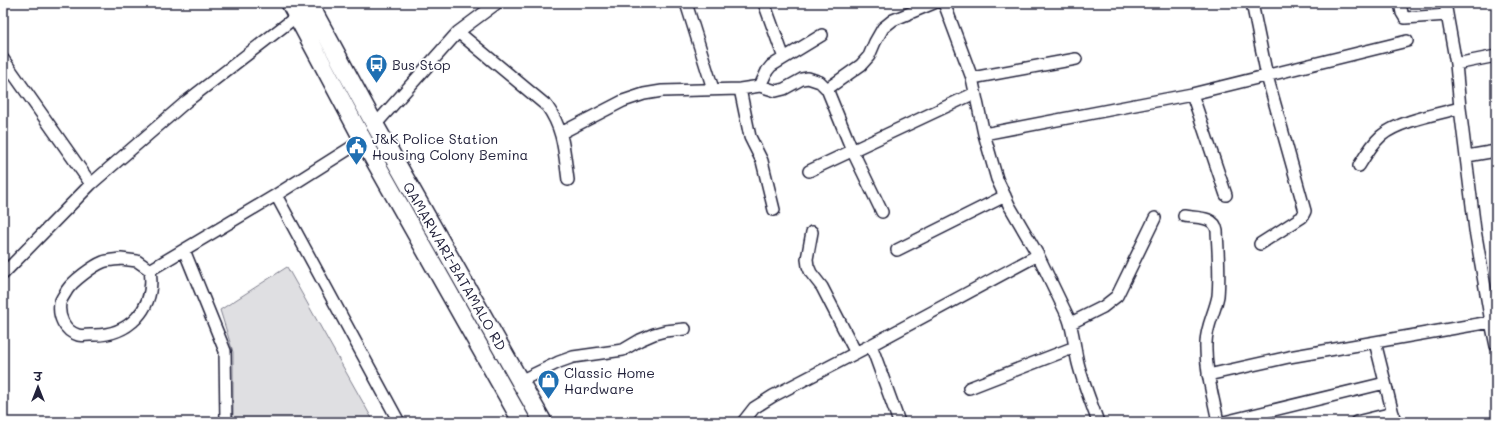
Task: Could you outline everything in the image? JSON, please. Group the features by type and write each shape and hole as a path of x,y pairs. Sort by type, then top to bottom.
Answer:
{"main road":[{"name":"QAMARWARI-BATAMALO RD","path":"309,3 375,125 543,422"},
{"name":"QAMARWARI-BATAMALO RD","path":"293,10 363,140 522,422"}],"street":[{"path":"375,125 458,32 497,3"},
{"path":"686,3 713,89"},
{"path":"764,3 784,58"},
{"path":"827,89 861,65 869,56 883,28 893,20 934,3"},
{"path":"944,3 972,78 984,134 997,179 1038,255 1071,323 1081,372 1098,422"},
{"path":"1252,3 1267,76 1305,211 1302,216 1260,244"},
{"path":"1400,3 1402,13 1405,18 1447,15"},
{"path":"1445,3 1456,64 1475,230 1493,322 1496,346"},
{"path":"3,274 90,184 293,10"},
{"path":"458,32 547,106 555,117 561,133 568,180"},
{"path":"760,86 767,71 784,58 822,35"},
{"path":"984,134 1192,94 1407,41"},
{"path":"1456,64 1496,56"},
{"path":"3,59 90,184"},
{"path":"972,78 1076,59"},
{"path":"561,133 623,101 644,94 662,91 740,89 760,86 776,91 802,79 808,78 820,82 827,89 852,150 882,212"},
{"path":"740,89 750,137 762,161 774,210"},
{"path":"809,171 975,93"},
{"path":"1192,94 1226,195"},
{"path":"1359,166 1371,147 1382,136 1398,126 1460,108"},
{"path":"150,270 276,195 363,140"},
{"path":"1467,156 1496,151"},
{"path":"276,195 399,422"},
{"path":"897,250 1005,196"},
{"path":"1184,216 1209,219 1215,223 1218,231 1218,296 1207,332 1206,342 1208,375 1218,422"},
{"path":"1071,323 1103,307 1116,296 1156,218"},
{"path":"812,232 807,259 808,266 811,273 822,287 856,353"},
{"path":"184,250 225,351 226,422"},
{"path":"743,422 754,408 773,396 1038,255"},
{"path":"121,259 137,261 150,270 150,295 144,310 134,321 115,333 98,336 77,335 67,329 60,316 60,302 68,288 77,278 103,262 121,259"},
{"path":"1208,375 1289,357 1493,322"},
{"path":"520,381 559,362 573,357 623,350 654,334 665,331 685,329"},
{"path":"1356,422 1394,418 1375,342"},
{"path":"871,345 899,422"},
{"path":"969,388 1075,347"},
{"path":"1224,422 1385,383"}],"shaded area":[{"path":"287,267 374,422 233,422 233,352 220,310"}],"place":[{"name":"Bus Stop","path":"376,84"},
{"name":"J&K Police Station Housing Colony Bemina","path":"357,166"},
{"name":"Classic Home Hardware","path":"548,400"}]}
